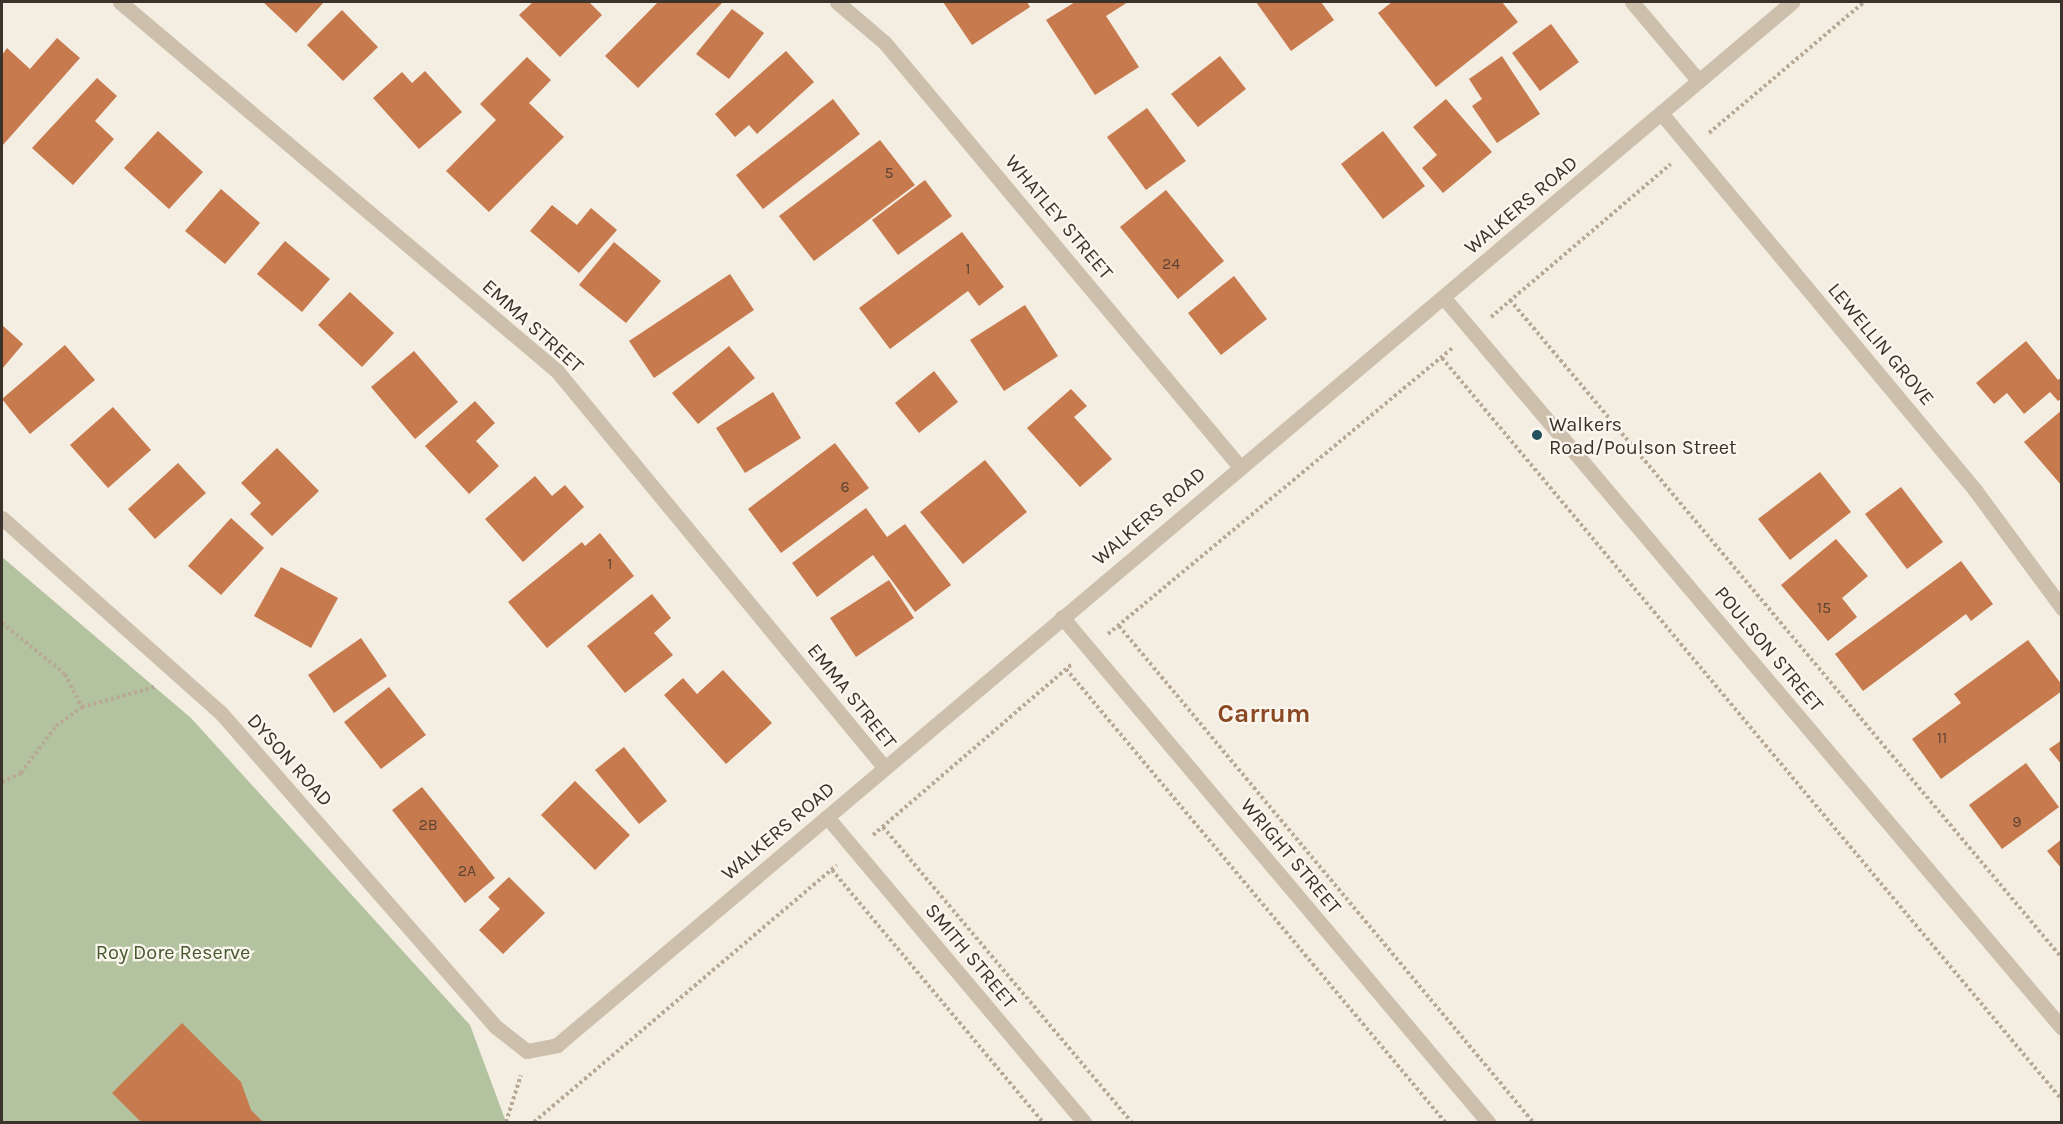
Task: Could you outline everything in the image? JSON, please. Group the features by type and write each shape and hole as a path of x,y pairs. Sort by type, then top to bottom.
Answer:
{"street":[{"name":"EMMA STREET","path":"120,2 557,371 884,767"},
{"name":"WHATLEY STREET","path":"837,2 885,43 1240,467"},
{"path":"1632,2 1698,80"},
{"name":"WALKERS ROAD","path":"527,1051 557,1045 1792,2"},
{"name":"LEWELLIN GROVE","path":"1661,113 1975,490 2061,608"},
{"name":"POULSON STREET","path":"1444,298 2061,1028"},
{"name":"DYSON ROAD","path":"2,518 186,679 259,755 496,1027 527,1051"},
{"name":"WRIGHT STREET","path":"1062,617 1488,1122"},
{"name":"SMITH STREET","path":"827,817 1084,1122"}],"path":[{"path":"534,1122 883,827 1090,648 1474,332 1864,2"},
{"path":"1510,300 2061,958"},
{"path":"1442,358 2061,1100"},
{"path":"2,623 65,674 82,707"},
{"path":"1119,626 1533,1122"},
{"path":"1066,669 1445,1122"},
{"path":"2,782 21,773 56,726 82,707 186,679"},
{"path":"883,827 1131,1122"},
{"path":"832,870 1043,1122"},
{"path":"506,1122 527,1051"}],"green space":[{"name":"Roy Dore Reserve","path":"2,557 191,718 470,1025 506,1122 2,1122"}],"building":[{"path":"263,2 324,2 296,33"},
{"path":"533,2 589,2 602,15 560,57 519,15"},
{"path":"658,2 723,2 638,88 605,56"},
{"path":"943,2 1027,2 1030,7 972,45"},
{"path":"1075,2 1128,2 1106,16 1139,67 1095,95 1046,20"},
{"path":"1256,2 1321,2 1334,20 1291,51"},
{"path":"1392,2 1502,2 1518,22 1436,87 1378,13"},
{"path":"732,9 764,33 729,79 696,54"},
{"path":"342,10 378,47 343,81 307,45"},
{"path":"1551,24 1579,62 1540,91 1512,53"},
{"path":"57,38 80,58 2,146 2,55 7,48 30,69"},
{"path":"786,51 814,82 757,134 749,125 735,137 715,114"},
{"path":"1220,56 1246,89 1198,127 1171,94"},
{"path":"1502,56 1540,114 1497,143 1472,106 1482,99 1469,79"},
{"path":"527,57 551,80 529,103 564,137 489,212 446,171 496,120 480,104"},
{"path":"425,71 462,112 419,149 373,98 402,72 412,83"},
{"path":"97,78 117,96 95,121 114,139 73,185 32,148"},
{"path":"833,99 860,134 763,209 736,175"},
{"path":"1446,99 1492,152 1443,193 1422,168 1437,155 1413,127"},
{"path":"1147,108 1186,161 1146,190 1107,137"},
{"path":"158,131 203,172 169,209 124,168"},
{"path":"1383,131 1425,186 1383,219 1341,164"},
{"path":"880,140 915,185 814,261 779,216"},
{"path":"925,180 952,216 898,255 872,220"},
{"path":"221,189 260,223 225,264 185,231"},
{"path":"1166,190 1224,261 1178,299 1120,227"},
{"path":"552,205 577,225 591,208 617,230 579,273 530,231"},
{"path":"962,232 1004,287 979,306 968,291 890,349 859,308"},
{"path":"285,241 330,279 302,312 257,274"},
{"path":"614,242 661,281 626,323 579,285"},
{"path":"730,274 754,310 654,378 629,341"},
{"path":"1234,276 1267,319 1221,355 1188,313"},
{"path":"350,292 394,333 362,367 318,325"},
{"path":"1025,305 1058,356 1004,391 970,340"},
{"path":"2,325 23,344 2,369"},
{"path":"2026,341 2058,380 2062,377 2062,398 2058,401 2050,392 2024,414 2007,393 1994,404 1976,383"},
{"path":"65,345 95,380 30,434 2,399"},
{"path":"729,346 755,378 698,424 672,393"},
{"path":"414,351 458,402 415,439 371,387"},
{"path":"934,371 958,402 919,433 895,403"},
{"path":"1071,389 1087,406 1074,417 1112,459 1080,487 1027,428"},
{"path":"773,392 801,438 745,473 716,428"},
{"path":"475,401 495,423 476,441 499,466 469,494 425,446"},
{"path":"113,407 151,450 108,488 70,445"},
{"path":"2062,410 2062,486 2024,442"},
{"path":"835,443 869,488 781,553 748,509"},
{"path":"277,448 319,491 272,536 250,514 261,503 241,483"},
{"path":"985,460 1027,512 963,564 920,512"},
{"path":"178,463 206,493 155,539 128,509"},
{"path":"1820,472 1851,512 1790,560 1758,519"},
{"path":"535,476 552,496 565,485 584,507 523,562 485,519"},
{"path":"1901,487 1943,542 1907,569 1865,514"},
{"path":"866,508 887,537 905,524 951,585 915,612 873,555 817,597 792,563"},
{"path":"231,518 264,548 221,595 188,566"},
{"path":"600,533 634,576 547,648 508,602 582,542 585,546"},
{"path":"1836,539 1868,576 1842,598 1857,617 1828,641 1781,585"},
{"path":"1961,561 1993,604 1971,621 1966,614 1863,691 1835,654"},
{"path":"281,567 338,598 311,648 254,616"},
{"path":"889,580 914,618 856,657 830,618"},
{"path":"652,594 671,618 654,633 673,655 625,693 587,646"},
{"path":"361,638 387,676 334,713 308,675"},
{"path":"2028,640 2062,685 2062,691 1941,779 1912,739 1961,703 1954,694"},
{"path":"723,670 772,723 726,764 664,695 683,678 697,694"},
{"path":"389,687 426,735 381,769 344,722"},
{"path":"2062,740 2062,765 2049,749"},
{"path":"624,747 667,801 639,824 595,770"},
{"path":"2026,763 2059,807 2002,849 1969,805"},
{"path":"575,781 630,835 595,870 541,815"},
{"path":"422,787 495,878 465,903 392,810"},
{"path":"2062,839 2062,869 2047,851"},
{"path":"509,877 545,913 503,954 479,930 500,909 488,897"},
{"path":"182,1023 241,1082 251,1110 263,1122 141,1122 112,1093"}],"place":[{"name":"Walkers Road/Poulson Street","path":"1537,435"}],"district":[{"name":"Carrum","path":"1264,714"}]}
